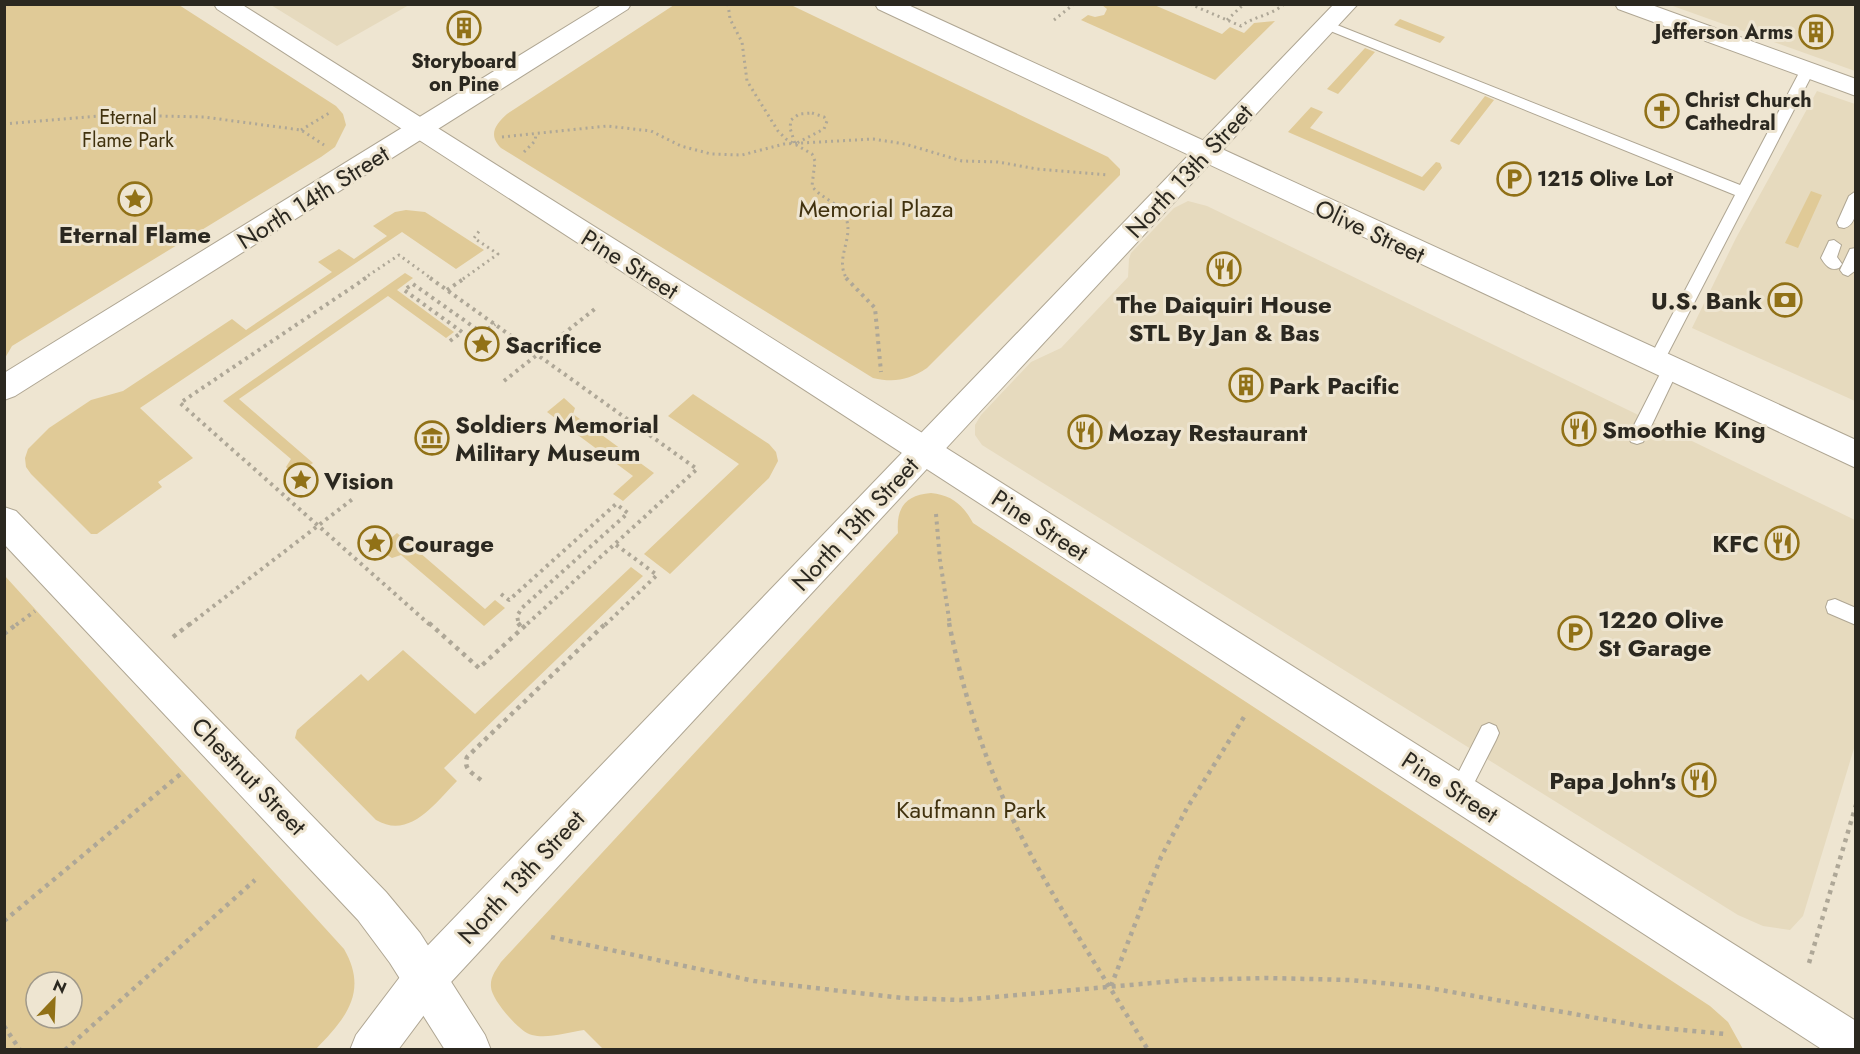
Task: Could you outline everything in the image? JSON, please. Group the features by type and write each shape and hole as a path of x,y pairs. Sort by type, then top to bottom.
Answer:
{"street":[{"name":"Pine Street","path":"225,4 1795,1007 1855,1048"},
{"name":"North 14th Street","path":"4,388 620,4"},
{"name":"Olive Street","path":"886,4 1856,455"},
{"path":"1626,4 1856,88"},
{"name":"North 13th Street","path":"371,1050 424,980 1337,15"},
{"name":"Chestnut Street","path":"4,521 372,906 405,948 470,1050"}],"lane":[{"path":"1337,15 1743,192"},
{"path":"1637,437 1662,366 1743,192 1807,71"},
{"path":"1844,223 1856,196"},
{"path":"1834,245 1829,258 1841,267 1855,253"},
{"path":"1835,607 1856,617"},
{"path":"1459,792 1489,733"}],"path":[{"path":"728,4 730,19 742,42 747,81 778,131 812,154 815,160 812,186 816,193 843,211 848,220 842,261 843,273 850,283 870,299 875,308 880,336 881,372"},
{"path":"1054,20 1074,4"},
{"path":"1190,4 1240,26 1248,19 1267,16 1283,6 1287,10"},
{"path":"1227,20 1244,4"},
{"path":"301,130 331,112"},
{"path":"805,112 824,117 827,121 824,129 795,144 790,128 791,120 805,112"},
{"path":"4,124 70,117 154,114 250,121 301,130 324,145"},
{"path":"502,137 622,126 651,131 694,151 726,156 742,155 771,146 882,140 905,144 962,161 998,162 1036,169 1109,175"},
{"path":"524,152 535,141 536,133"},
{"path":"447,290 498,254 474,238 480,230"},
{"path":"399,255 447,290 697,469 478,668 180,404 399,255"},
{"path":"450,341 462,332 405,290 413,284 481,331 495,324"},
{"path":"504,381 596,308"},
{"path":"173,637 354,498"},
{"path":"501,594 509,600 616,504 628,513 522,608 517,614 517,620 522,628"},
{"path":"936,514 938,560 944,603 985,755 1036,864 1148,1050"},
{"path":"481,780 467,769 465,763 467,757 657,575 615,543"},
{"path":"4,634 36,611"},
{"path":"1111,986 1146,891 1168,842 1194,794 1244,717"},
{"path":"4,921 183,772"},
{"path":"1795,1007 1856,805"},
{"path":"65,1050 255,880"},
{"path":"551,938 754,981 902,998 961,1000 1186,980 1255,978 1350,980 1424,987 1641,1026 1725,1034"},
{"path":"4,1026 20,1050"}],"shaded area":[{"path":"271,5 409,5 337,46"},
{"name":"Jefferson Arms","path":"1670,5 1855,5 1855,71"},
{"path":"1817,91 1855,104 1855,401 1692,328 1736,238"},
{"path":"1188,201 1207,206 1855,520 1855,745 1803,916 1790,930 1763,926 1738,915 982,445 975,435 975,425 981,415 1031,362 1061,348 1128,277 1131,253 1174,208"}],"green space":[{"path":"1152,4 1222,34 1230,27 1244,33 1254,23 1275,21 1215,80 1081,20 1088,15 1095,17 1104,15 1107,9 1102,5"},
{"name":"Eternal Flame Park","path":"4,5 179,5 336,106 343,114 346,125 335,147 321,157 12,346 5,358"},
{"name":"Memorial Plaza","path":"674,5 791,5 1108,157 1120,169 1120,175 927,368 901,379 873,378 501,148 497,143 495,130 507,114"},
{"path":"1400,19 1445,37 1440,43 1394,25"},
{"path":"1365,48 1375,52 1338,94 1327,89"},
{"path":"1485,96 1494,100 1459,145 1450,141"},
{"path":"1311,107 1323,112 1310,128 1422,177 1436,162 1440,163 1442,168 1424,191 1288,132"},
{"path":"1811,191 1822,195 1798,248 1785,243"},
{"path":"406,210 425,212 484,250 456,269 402,232 140,408 193,458 158,482 162,487 97,534 91,534 26,467 25,458 28,449 49,428 91,400 123,391 232,319 246,330 332,272 318,262 339,249 354,259 387,236 373,226 395,212"},
{"path":"405,273 413,278 397,290 454,332 446,338 388,296 239,399 313,463 295,476 286,467 291,459 223,401"},
{"path":"693,394 769,444 776,452 778,461 769,478 670,574 644,554 739,464 668,416"},
{"path":"564,398 575,408 573,414 654,473 623,501 613,494 633,476 547,412"},
{"name":"Kaufmann Park","path":"922,494 945,496 956,502 973,523 1710,1006 1728,1022 1743,1049 604,1050 584,1030 545,1036 527,1033 501,1007 492,992 491,980 501,962 898,533 899,516 904,504"},
{"path":"397,533 485,609 495,600 505,608 484,626 401,555 392,558 378,549"},
{"path":"631,567 643,576 444,768 457,781 431,808 411,822 388,825 376,820 295,738 297,730 361,674 368,681 403,650 475,714"},
{"path":"5,576 344,949 351,964 354,992 344,1016 316,1049 5,1049"}],"place":[{"name":"Storyboard on Pine","path":"464,28"},
{"name":"Jefferson Arms","path":"1816,32"},
{"name":"Christ Church Cathedral","path":"1662,111"},
{"name":"1215 Olive Lot","path":"1514,179"},
{"name":"Eternal Flame","path":"135,199"},
{"name":"The Daiquiri House STL By Jan & Bas","path":"1224,269"},
{"name":"U.S. Bank","path":"1785,300"},
{"name":"Sacrifice","path":"482,344"},
{"name":"Park Pacific","path":"1246,385"},
{"name":"Smoothie King","path":"1579,429"},
{"name":"Mozay Restaurant","path":"1085,432"},
{"name":"Soldiers Memorial Military Museum","path":"432,438"},
{"name":"Vision","path":"301,480"},
{"name":"Courage","path":"375,543"},
{"name":"KFC","path":"1782,543"},
{"name":"1220 Olive St Garage","path":"1575,633"},
{"name":"Papa John's","path":"1699,780"}]}
